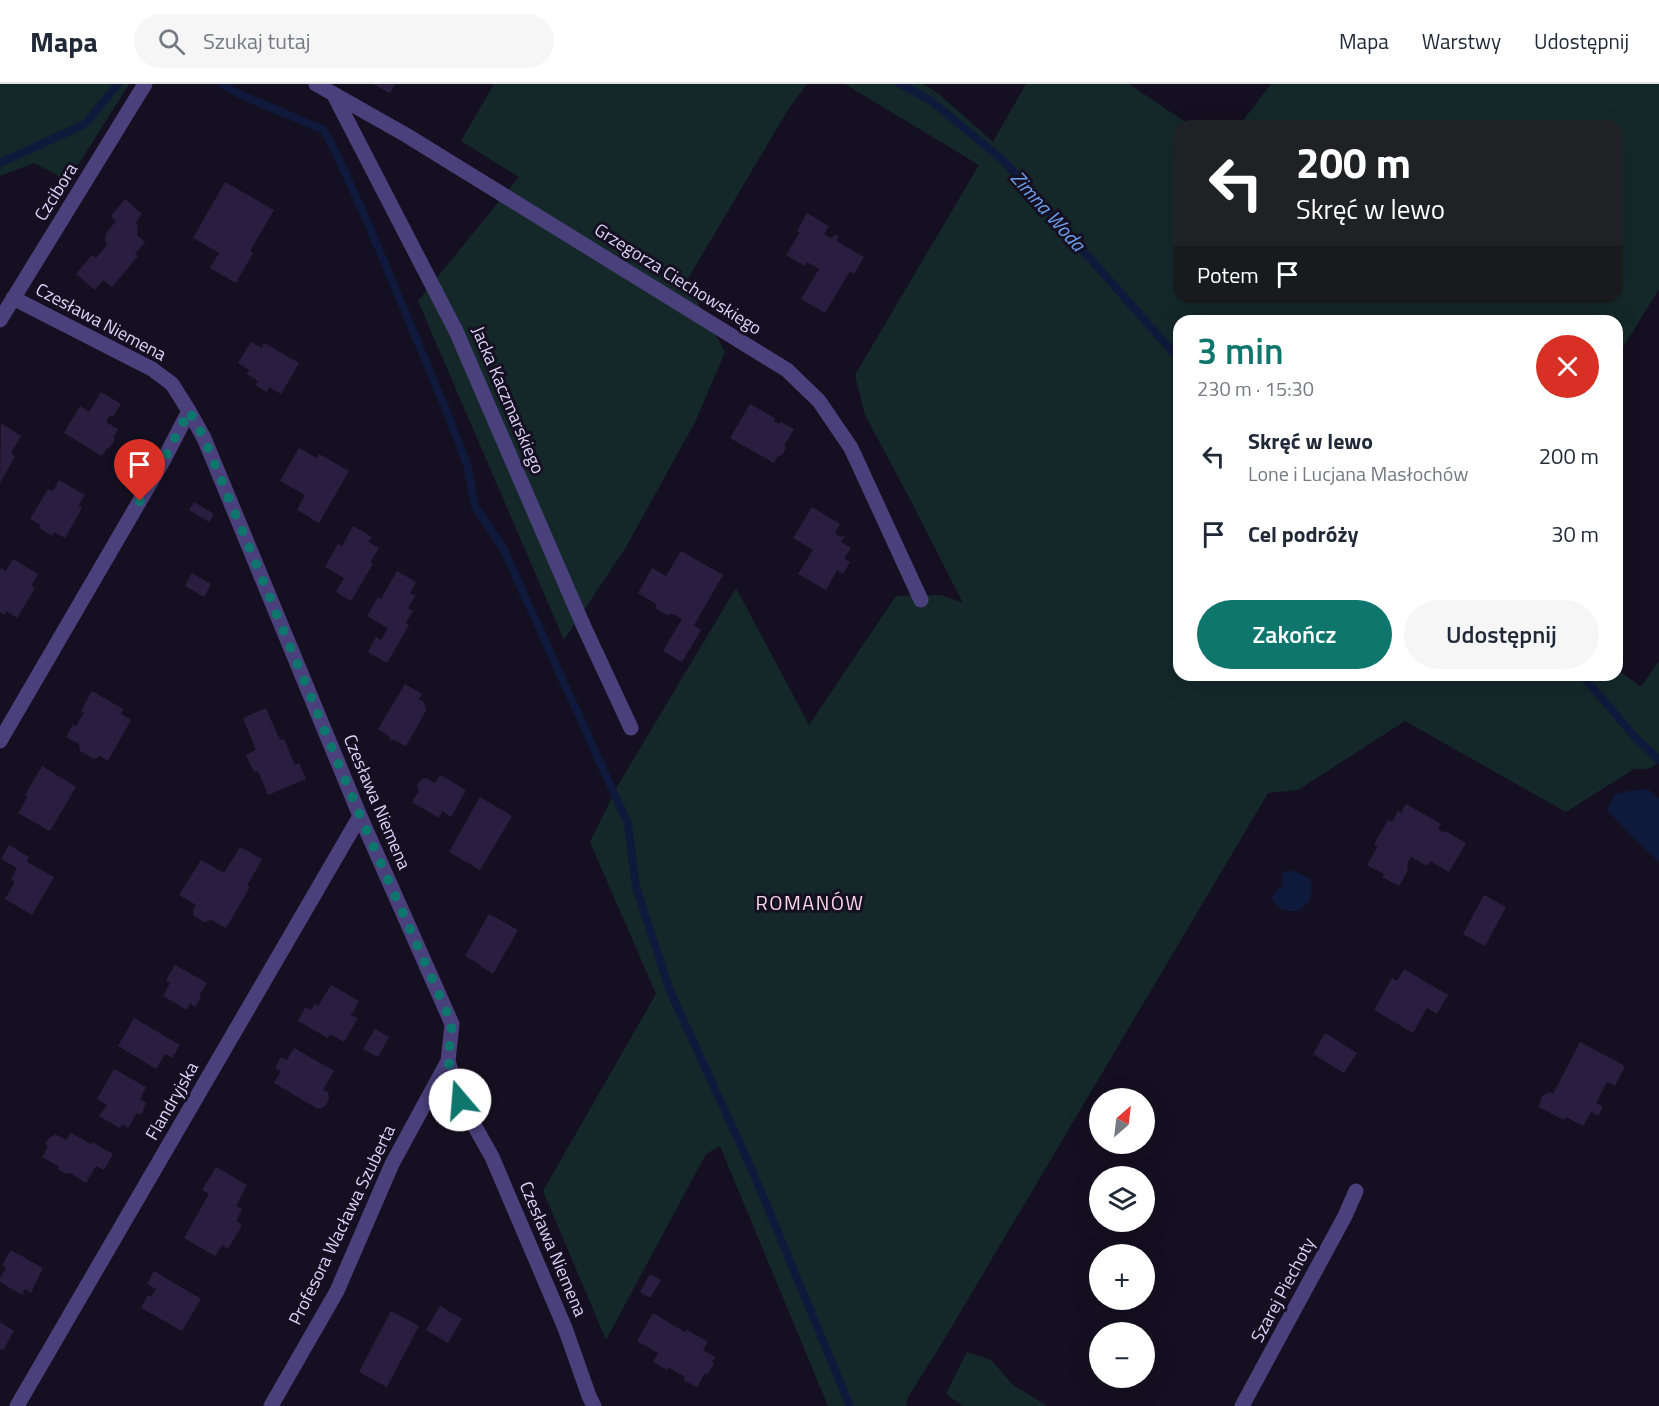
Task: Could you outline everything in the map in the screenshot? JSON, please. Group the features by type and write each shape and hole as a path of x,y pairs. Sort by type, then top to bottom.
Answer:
{"street":[{"name":"Czcibora","path":"0,320 145,84"},
{"name":"Grzegorza Ciechowskiego","path":"316,84 406,135 787,370 819,401 851,448 921,600"},
{"name":"Jacka Kaczmarskiego","path":"334,95 456,331 584,627 631,728"},
{"name":"Czesława Niemena","path":"13,298 153,369 172,384 204,438 360,816 452,1024 448,1061 460,1100 492,1157 565,1328 588,1403"},
{"path":"0,741 163,461 189,411"},
{"name":"Flandryjska","path":"17,1406 360,816"},
{"name":"Profesora Wacława Szuberta","path":"271,1406 337,1291 392,1164 448,1061"},
{"name":"Szarej Piechoty","path":"1242,1406 1346,1216 1356,1191"}],"green space":[{"path":"0,84 129,84 68,181 34,163 0,176"},
{"path":"494,84 807,84 789,108 686,282 725,352 695,422 626,547 564,640 418,301 519,177 461,141"},
{"path":"845,84 923,84 939,94 993,142 1026,84 1129,84 1182,120 1173,120 1173,303 1623,303 1623,120 1244,120 1271,84 1659,84 1659,289 1623,347 1623,315 1173,315 1173,681 1623,681 1623,674 1641,687 1659,661 1659,763 1648,769 1634,769 1566,812 1405,721 1298,790 1268,793 1093,1088 1089,1088 1089,1095 908,1397 906,1406 828,1406 720,1146 706,1154 606,1340 543,1191 656,994 590,842 618,785 736,588 809,725 896,596 941,595 963,603 865,415 855,375 979,165"},
{"path":"967,1352 991,1360 1013,1385 1047,1406 963,1406 946,1394"}],"water":[{"path":"1648,789 1659,799 1659,862 1607,810 1614,795"},
{"path":"1289,870 1310,879 1312,891 1310,899 1297,911 1280,908 1271,898 1283,884 1281,877 1283,873"}],"building":[{"path":"373,84 395,84 390,93"},
{"path":"225,182 274,210 250,251 253,253 236,283 210,268 219,253 193,238"},
{"path":"125,199 142,214 136,222 137,235 145,242 135,254 138,256 112,287 103,280 95,290 76,274 92,255 96,258 107,245 105,239 107,232 116,221 111,216"},
{"path":"807,213 829,226 824,234 831,238 839,236 836,241 864,257 854,274 850,271 825,313 801,299 819,269 807,262 805,266 786,255 800,232 797,231"},
{"path":"251,342 262,348 264,343 299,363 281,394 269,387 267,392 255,385 258,381 247,374 249,370 238,363"},
{"path":"101,392 121,404 113,417 110,415 106,422 118,429 113,438 115,439 102,456 64,433 80,406 89,412"},
{"path":"750,404 775,418 774,421 779,424 781,422 794,429 785,444 786,448 782,455 778,456 774,463 730,438"},
{"path":"1,423 21,436 11,453 15,456 0,483"},
{"path":"299,448 317,458 319,454 349,471 319,523 297,510 305,495 280,481"},
{"path":"59,480 85,495 78,506 82,508 65,538 54,532 52,536 39,528 41,525 30,519 48,489 53,491"},
{"path":"194,502 214,514 209,522 189,510"},
{"path":"812,507 840,524 835,533 841,537 845,536 841,542 851,548 844,558 850,562 843,574 837,570 826,590 798,574 813,550 793,538"},
{"path":"353,526 372,537 368,542 379,548 370,562 373,564 351,601 336,592 344,578 325,567 338,544 342,546"},
{"path":"681,551 723,575 694,625 701,630 682,662 663,651 682,619 656,609 656,604 638,593 652,568 666,576"},
{"path":"13,559 38,574 31,586 35,588 17,618 6,611 4,615 0,612 0,570 1,568 6,571"},
{"path":"397,571 416,582 410,593 415,596 408,608 413,611 406,623 409,625 387,663 368,652 376,637 381,640 388,628 367,616 378,597 381,599"},
{"path":"192,573 211,584 204,597 185,586"},
{"path":"405,684 422,694 419,699 424,702 427,709 406,746 390,740 389,736 378,729"},
{"path":"92,691 123,709 121,714 131,720 108,761 100,756 94,759 80,751 79,744 66,737 73,724 76,726 84,713 81,711"},
{"path":"266,708 280,740 284,739 295,765 299,763 306,779 268,795 258,771 254,772 246,755 256,750 243,718"},
{"path":"42,766 76,787 50,831 18,813 28,796 25,795"},
{"path":"440,775 466,790 451,817 442,811 439,818 412,802 419,791 417,786 421,780 426,778 435,783"},
{"path":"480,797 512,816 480,870 449,852"},
{"path":"1406,804 1441,824 1438,829 1444,833 1445,831 1466,843 1449,872 1430,861 1427,866 1411,857 1407,864 1408,870 1399,886 1382,877 1384,874 1367,865 1378,846 1374,844 1388,820 1392,822 1398,811 1401,813"},
{"path":"9,845 29,857 27,862 54,877 32,915 5,899 15,882 11,879 17,868 1,859"},
{"path":"240,847 262,859 247,886 250,887 226,928 211,920 204,922 194,916 193,910 196,905 179,895 201,860 224,873"},
{"path":"1484,895 1506,907 1485,946 1463,934"},
{"path":"489,914 518,930 493,974 465,956"},
{"path":"175,965 207,983 195,1007 190,1003 187,1010 163,996 170,983 166,980"},
{"path":"1404,969 1448,995 1437,1014 1427,1008 1413,1033 1374,1010 1392,978 1397,981"},
{"path":"331,985 359,1001 350,1015 358,1018 344,1042 330,1034 328,1038 298,1021 305,1007 311,1010 315,1004 318,1006"},
{"path":"134,1018 180,1045 172,1058 165,1054 156,1069 118,1046"},
{"path":"375,1029 389,1037 378,1057 363,1049"},
{"path":"1325,1033 1357,1053 1344,1073 1313,1054"},
{"path":"1580,1042 1625,1066 1615,1086 1607,1082 1596,1103 1603,1107 1598,1116 1591,1112 1583,1126 1566,1117 1564,1120 1539,1107 1542,1096 1550,1092 1553,1094"},
{"path":"294,1048 334,1071 323,1090 328,1092 329,1099 325,1106 318,1109 274,1083 281,1071 275,1068 281,1057 287,1060"},
{"path":"114,1069 146,1087 140,1099 146,1103 141,1115 137,1113 128,1128 122,1124 120,1128 99,1116 107,1105 97,1099"},
{"path":"71,1133 113,1154 104,1170 96,1166 86,1183 70,1173 59,1170 58,1166 42,1157 48,1147 45,1143 50,1137 55,1134 66,1140"},
{"path":"216,1167 247,1185 236,1206 242,1209 236,1221 242,1225 228,1249 222,1245 215,1256 184,1238 209,1194 202,1190"},
{"path":"11,1250 43,1268 31,1293 25,1289 22,1295 0,1282 6,1268 2,1265"},
{"path":"154,1271 201,1299 182,1331 141,1308 148,1295 151,1297 156,1289 147,1284"},
{"path":"650,1274 661,1280 650,1298 640,1292"},
{"path":"440,1306 462,1319 448,1343 426,1330"},
{"path":"391,1311 419,1326 387,1387 359,1372"},
{"path":"653,1313 685,1332 687,1330 708,1342 703,1350 715,1357 712,1362 714,1364 707,1375 705,1373 697,1387 683,1380 685,1377 668,1367 667,1370 653,1362 658,1353 637,1341"},
{"path":"0,1322 14,1331 3,1350 0,1349"}],"waterway":[{"path":"0,163 85,124 118,84"},
{"path":"222,84 239,94 324,130 338,157 449,417 468,468 475,506 503,548 628,824 636,887 670,991 753,1172 850,1406"},
{"name":"Zimna Woda","path":"900,84 930,100 1004,161 1173,352"},
{"name":"Zimna Woda","path":"1587,681 1635,737 1659,760"}],"district":[{"name":"ROMANÓW","path":"810,903"}],"route":[{"path":"140,501 189,411 204,438 360,816 452,1024 448,1061 460,1100"}]}
